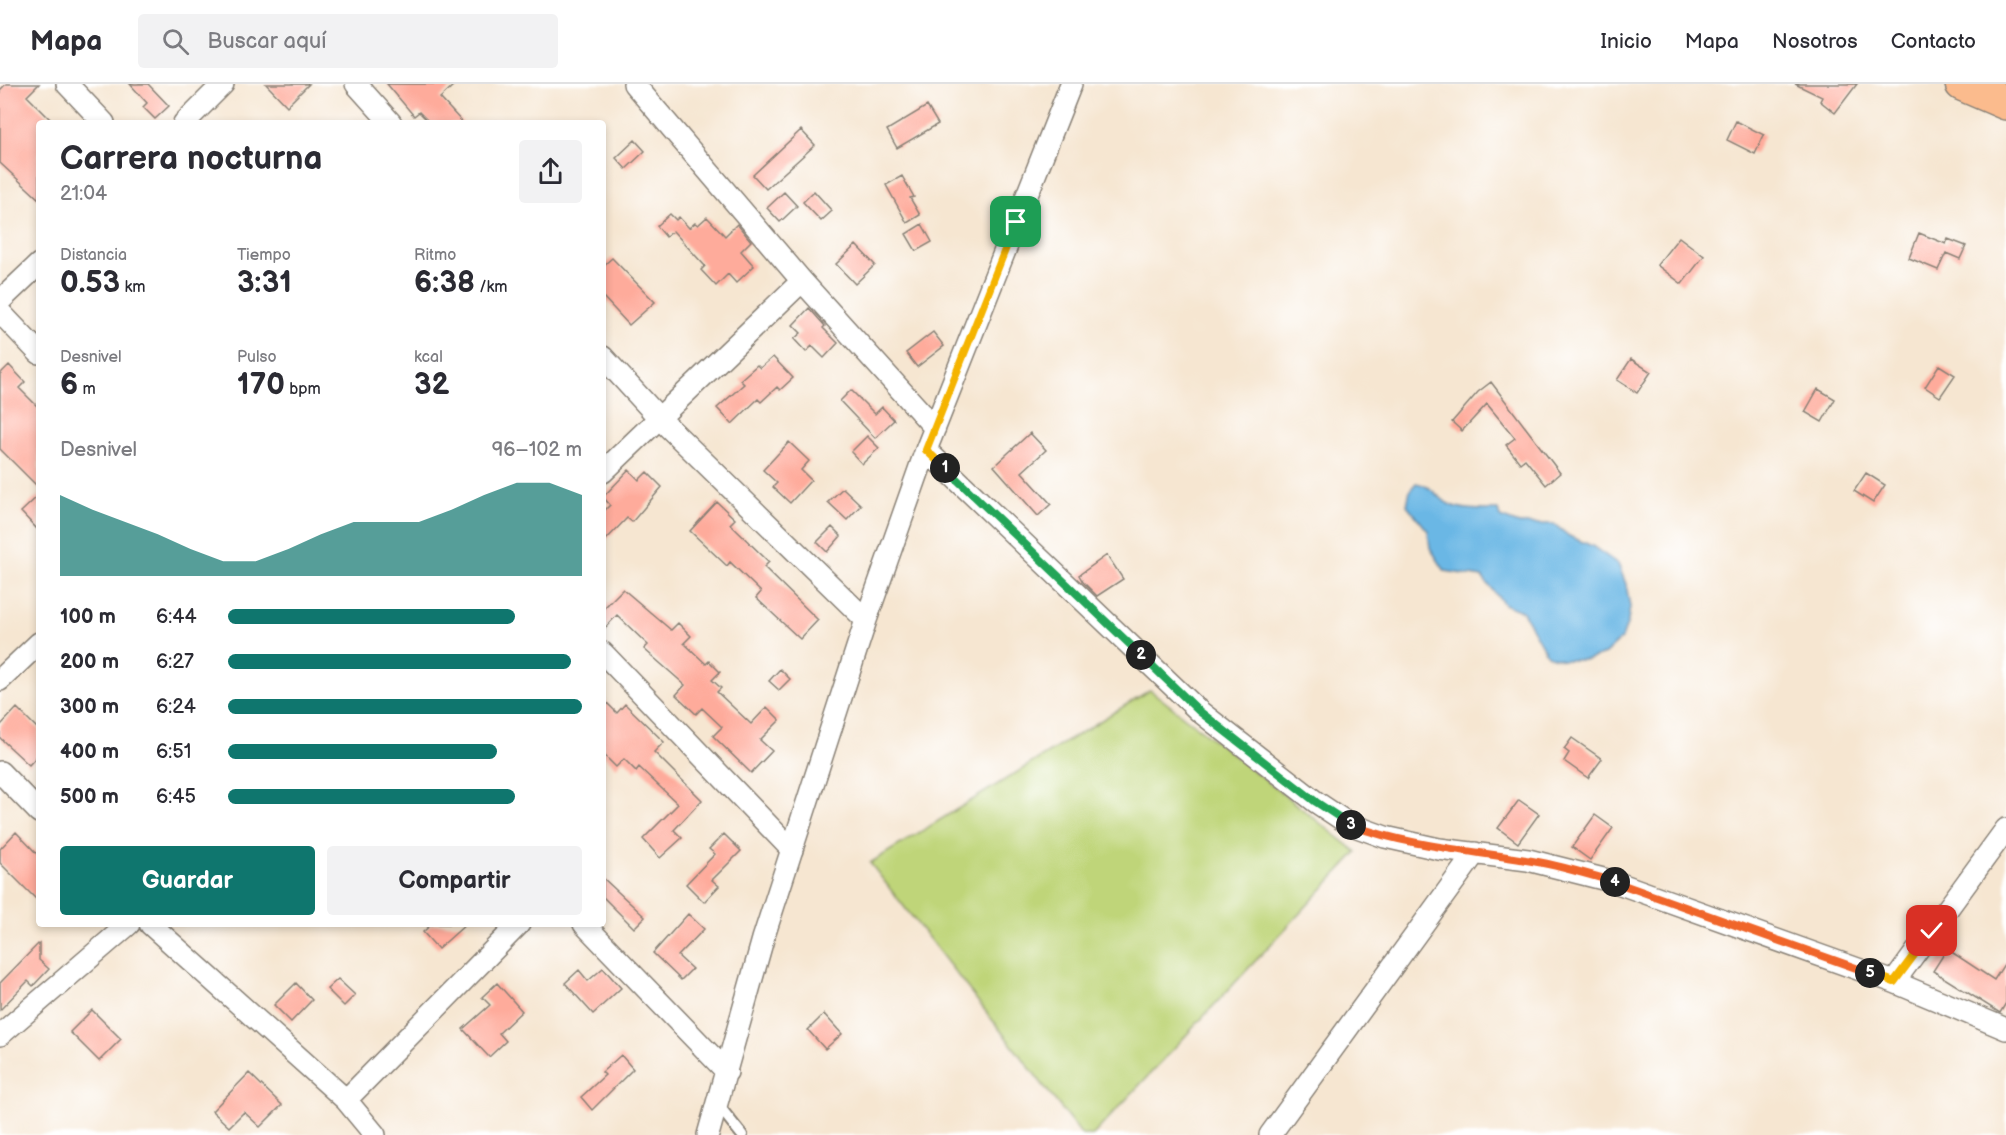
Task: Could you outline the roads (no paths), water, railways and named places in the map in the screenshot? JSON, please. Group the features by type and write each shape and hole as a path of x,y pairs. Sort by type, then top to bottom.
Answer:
{"main road":[{"path":"1962,84 2006,103"}],"street":[{"path":"67,84 101,120"},
{"path":"187,120 223,84"},
{"path":"356,84 388,120"},
{"path":"634,84 802,281 935,429"},
{"path":"708,1135 763,939 866,620 926,450 1071,84"},
{"path":"0,301 36,267"},
{"path":"606,469 802,281"},
{"path":"0,312 36,350"},
{"path":"606,360 659,418 866,620"},
{"path":"926,450 1199,711 1316,802 1348,824 1384,837 1528,860 1615,882 1894,982 2006,1029"},
{"path":"0,680 36,646"},
{"path":"606,656 792,850"},
{"path":"0,772 36,809"},
{"path":"1894,982 2006,829"},
{"path":"1270,1135 1475,853"},
{"path":"0,1035 126,927"},
{"path":"153,927 346,1100 375,1135"},
{"path":"346,1100 516,927"},
{"path":"587,927 727,1072"}],"lane":[{"path":"718,1105 742,1135"}],"water":[{"path":"1416,483 1433,491 1447,503 1459,507 1498,510 1500,517 1519,524 1554,524 1569,536 1592,546 1618,564 1626,584 1630,607 1622,638 1605,654 1587,660 1562,660 1547,655 1522,611 1504,604 1482,577 1445,571 1430,548 1428,531 1407,505 1410,490"}]}
